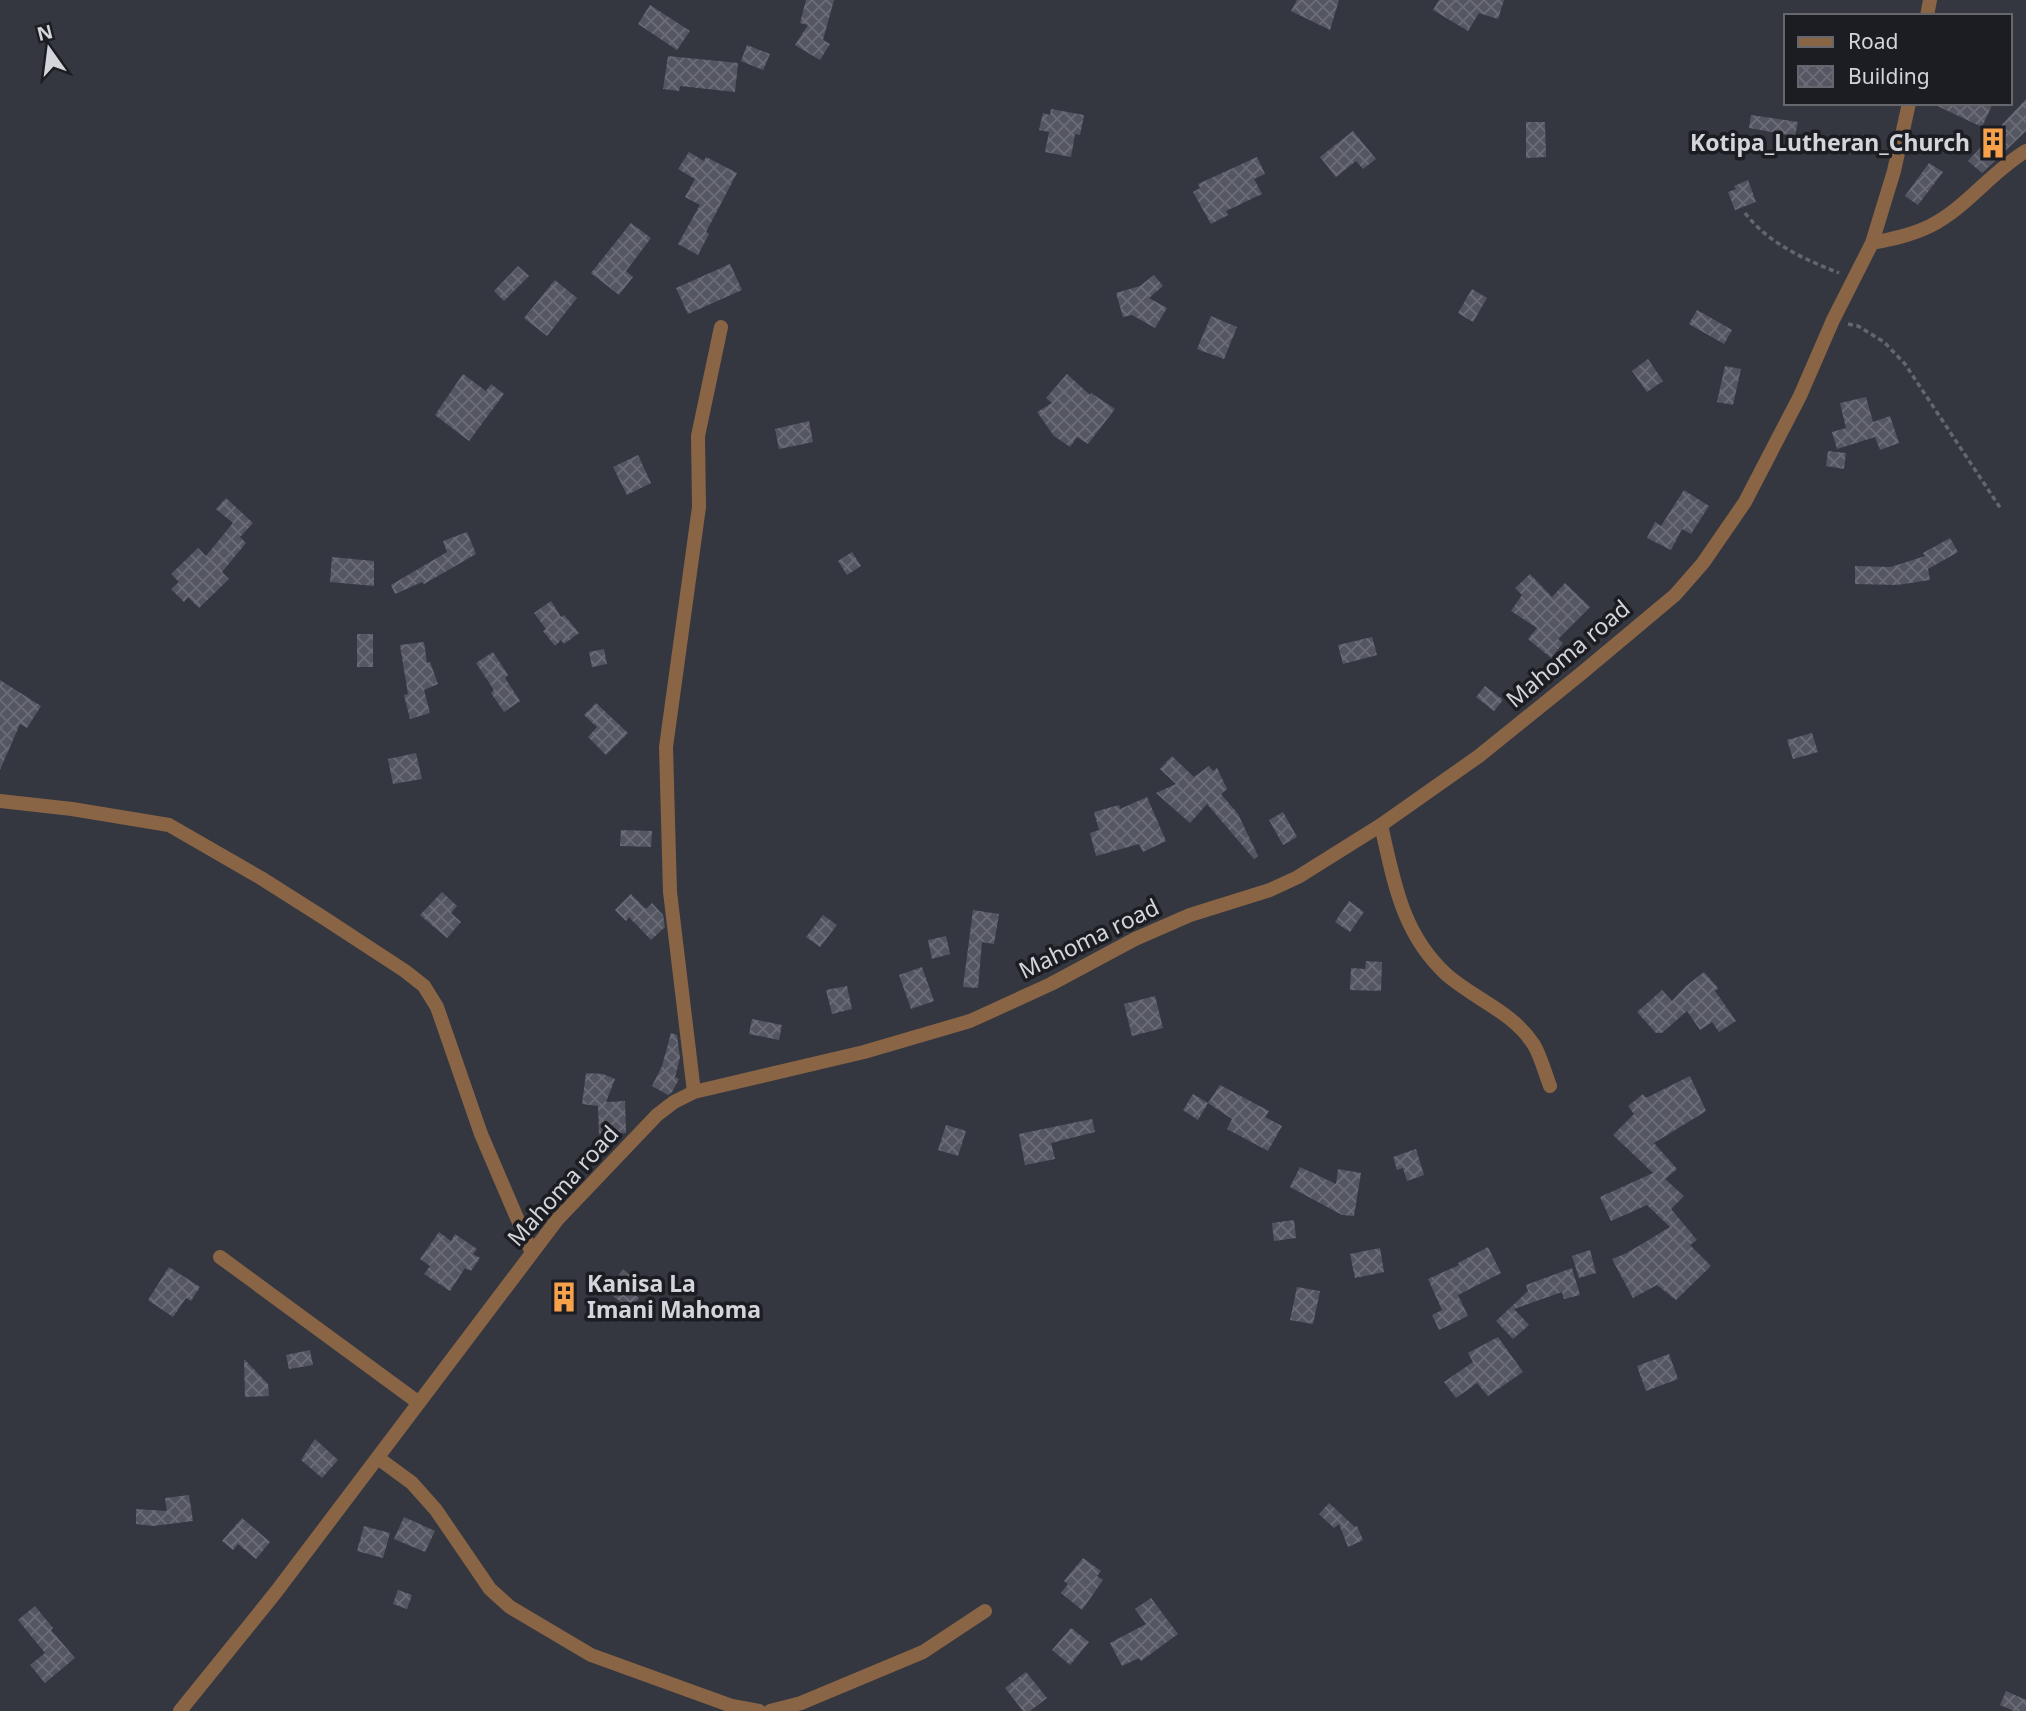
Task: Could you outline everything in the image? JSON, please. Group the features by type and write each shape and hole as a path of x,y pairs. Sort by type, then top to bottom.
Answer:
{"street":[{"name":"Mahoma road","path":"180,1711 379,1458 557,1220 657,1115 674,1102 694,1092 864,1052 970,1021 1051,984 1135,939 1190,915 1269,890 1298,877 1381,825 1479,756 1675,595 1696,571 1745,502 1800,396 1833,320 1872,243 1894,171 1909,105"},
{"path":"1872,243 1931,225 2026,151"},
{"path":"694,1092 670,892 666,747 699,507 698,436 721,327"},
{"path":"0,801 72,809 169,825 324,918 424,986 437,1007 481,1133 532,1253"},
{"path":"1381,825 1399,903 1418,941 1447,975 1516,1022 1535,1047 1550,1086"},
{"path":"220,1257 419,1403"},
{"path":"379,1458 412,1483 436,1510 490,1589 510,1607 591,1655 732,1706 759,1711"},
{"path":"770,1711 801,1703 923,1652 985,1611"}],"path":[{"path":"1745,213 1757,229 1784,248 1816,264 1854,278"},
{"path":"1833,320 1858,326 1884,342 1905,364 2001,509"}],"building":[{"path":"806,0 834,0 823,40 830,44 820,60 795,45 808,25 800,23"},
{"path":"1297,0 1339,0 1330,30 1291,11"},
{"path":"1439,0 1504,0 1498,19 1479,13 1468,31 1433,10"},
{"path":"650,5 690,31 677,50 638,24"},
{"path":"747,45 770,54 763,70 741,61"},
{"path":"668,56 738,63 735,92 680,86 679,91 663,89"},
{"name":"Kotipa_Lutheran_Church","path":"2026,99 2026,131 1982,173 1968,161"},
{"path":"1935,105 1992,105 1982,127"},
{"path":"1051,109 1084,115 1080,135 1075,134 1071,157 1045,152 1049,132 1039,130 1043,113 1050,115"},
{"path":"1751,115 1798,122 1795,136 1749,128"},
{"path":"1526,122 1545,122 1546,157 1526,158"},
{"path":"1353,131 1376,159 1363,169 1356,161 1336,177 1320,157"},
{"path":"689,152 704,161 706,157 737,173 706,232 709,234 698,255 678,244 700,205 685,197 695,179 678,169"},
{"path":"1257,157 1265,174 1254,179 1262,194 1226,211 1228,215 1211,224 1193,192 1200,188 1198,184"},
{"path":"1929,163 1943,172 1918,205 1905,196"},
{"path":"1748,180 1756,202 1735,210 1728,192"},
{"path":"631,223 651,238 626,271 633,277 619,295 591,273"},
{"path":"730,264 742,290 688,314 676,288"},
{"path":"518,266 529,276 504,301 494,291"},
{"path":"1154,275 1163,286 1149,298 1167,308 1155,328 1132,315 1123,317 1116,293 1140,286"},
{"path":"555,280 577,298 547,336 524,318"},
{"path":"1472,289 1487,298 1473,322 1458,313"},
{"path":"1697,310 1732,330 1724,344 1689,324"},
{"path":"1211,316 1237,327 1224,359 1197,349"},
{"path":"1648,359 1663,381 1647,392 1632,371"},
{"path":"1725,366 1741,369 1733,405 1717,402"},
{"path":"463,374 486,391 491,384 504,394 469,441 435,415"},
{"path":"1067,374 1090,395 1091,393 1115,409 1088,444 1077,437 1070,447 1054,436 1037,412 1052,403 1046,398"},
{"path":"1866,397 1873,422 1890,416 1899,443 1880,450 1875,437 1837,449 1832,432 1846,428 1840,403"},
{"path":"809,421 813,442 779,449 775,429"},
{"path":"1828,451 1846,453 1844,469 1826,466"},
{"path":"638,455 651,483 627,495 613,467"},
{"path":"1684,490 1709,506 1691,534 1682,529 1671,550 1647,538 1655,522 1661,526"},
{"path":"226,498 253,523 240,537 246,543 222,572 229,579 199,608 188,597 184,602 171,589 179,582 171,574 198,548 206,556 233,523 216,509"},
{"path":"467,532 476,554 424,584 422,582 395,594 391,585 447,552 443,541"},
{"path":"1950,538 1958,552 1928,569 1930,580 1897,585 1855,584 1855,566 1891,567 1925,556 1923,553"},
{"path":"852,552 861,566 847,575 838,561"},
{"path":"332,557 374,561 374,586 330,582"},
{"path":"1530,574 1552,597 1565,583 1590,607 1558,639 1563,643 1551,658 1528,639 1537,628 1511,611 1522,595 1515,588"},
{"path":"551,601 561,617 564,615 579,633 564,644 561,640 555,646 534,613"},
{"path":"357,634 373,634 373,667 357,667"},
{"path":"1372,637 1377,655 1343,664 1338,645"},
{"path":"424,642 427,663 430,662 438,684 424,690 430,713 410,719 404,695 408,694 400,645"},
{"path":"604,649 607,664 592,667 589,652"},
{"path":"493,652 520,701 504,712 491,693 494,690 476,663"},
{"path":"0,680 41,706 27,728 20,724 0,770"},
{"path":"1485,686 1503,700 1494,711 1476,697"},
{"path":"596,703 628,733 606,755 588,737 597,727 584,715"},
{"path":"1812,733 1818,752 1793,759 1787,740"},
{"path":"416,753 422,779 393,784 388,759"},
{"path":"1172,756 1194,777 1209,766 1213,771 1217,768 1227,789 1221,794 1238,814 1258,856 1254,859 1207,804 1190,823 1156,793 1176,784 1160,769"},
{"path":"1147,797 1166,841 1143,852 1139,844 1096,856 1090,833 1099,830 1094,812 1119,805 1120,809"},
{"path":"1283,812 1297,837 1283,845 1269,820"},
{"path":"621,830 652,831 651,847 620,846"},
{"path":"442,892 457,906 451,913 461,922 447,938 420,915"},
{"path":"631,894 646,909 652,903 663,915 665,927 651,940 629,917 626,921 615,910"},
{"path":"1349,901 1364,912 1350,932 1335,922"},
{"path":"973,910 999,914 994,944 982,942 978,988 963,987"},
{"path":"823,915 837,925 820,947 806,937"},
{"path":"946,936 950,954 932,959 928,940"},
{"path":"1366,961 1382,962 1381,991 1350,990 1351,968 1365,969"},
{"path":"922,967 934,1001 911,1009 899,975"},
{"path":"1704,972 1718,988 1715,991 1736,1021 1719,1032 1712,1022 1700,1030 1687,1011 1662,1033 1656,1033 1637,1012 1662,990 1672,1001"},
{"path":"847,986 852,1009 832,1014 826,990"},
{"path":"1155,996 1163,1028 1132,1036 1124,1004"},
{"path":"752,1019 782,1025 779,1040 749,1034"},
{"path":"671,1033 677,1035 680,1058 675,1077 679,1079 668,1095 652,1086 662,1066"},
{"path":"586,1073 603,1074 615,1079 606,1102 625,1101 626,1133 599,1134 598,1106 582,1104"},
{"path":"1690,1076 1706,1111 1654,1143 1677,1169 1665,1179 1684,1196 1671,1209 1697,1240 1690,1245 1711,1266 1676,1300 1657,1285 1633,1298 1612,1259 1670,1227 1647,1205 1611,1221 1600,1197 1653,1173 1613,1135 1634,1114 1628,1106 1643,1094 1646,1098"},
{"path":"1220,1085 1269,1111 1265,1117 1282,1126 1268,1151 1227,1129 1232,1119 1208,1103"},
{"path":"1193,1094 1208,1103 1198,1120 1183,1110"},
{"path":"1092,1119 1095,1132 1051,1143 1055,1159 1025,1165 1019,1134"},
{"path":"946,1125 966,1131 958,1156 938,1150"},
{"path":"1416,1149 1424,1175 1407,1181 1403,1168 1397,1170 1393,1157"},
{"path":"1300,1167 1336,1184 1338,1169 1361,1173 1354,1216 1342,1215 1290,1187"},
{"path":"1294,1220 1296,1238 1274,1241 1272,1223"},
{"path":"439,1232 451,1241 455,1234 477,1249 473,1254 480,1258 471,1271 465,1268 450,1291 424,1274 430,1266 420,1259"},
{"path":"1488,1247 1501,1273 1458,1295 1468,1316 1439,1330 1432,1315 1442,1310 1428,1279 1459,1265 1458,1263"},
{"path":"1380,1248 1384,1272 1355,1278 1350,1254"},
{"path":"1590,1250 1596,1273 1579,1278 1572,1256"},
{"path":"169,1267 200,1287 191,1301 186,1298 173,1317 148,1300"},
{"path":"1572,1268 1580,1295 1564,1299 1562,1292 1514,1309 1529,1325 1513,1339 1496,1321 1528,1291 1526,1285"},
{"path":"623,1269 639,1283 632,1292 639,1298 630,1309 610,1294 618,1285 614,1281"},
{"name":"Kanisa La Imani Mahoma","path":"562,1285 575,1292 566,1309 553,1302"},
{"path":"1297,1287 1320,1291 1313,1324 1290,1320"},
{"path":"1498,1337 1523,1372 1488,1396 1477,1383 1456,1398 1444,1382 1473,1362 1468,1353"},
{"path":"310,1350 313,1365 289,1369 286,1355"},
{"path":"1669,1354 1678,1379 1646,1391 1637,1366"},
{"path":"244,1359 268,1384 269,1396 245,1397"},
{"path":"315,1439 338,1460 322,1478 301,1460"},
{"path":"189,1495 193,1521 153,1526 136,1524 136,1509 167,1511 165,1498"},
{"path":"1329,1503 1357,1526 1363,1540 1348,1547 1339,1524 1334,1528 1319,1514"},
{"path":"404,1517 435,1531 425,1552 394,1539"},
{"path":"242,1518 270,1542 256,1559 238,1544 233,1550 222,1541"},
{"path":"364,1526 390,1533 383,1558 357,1551"},
{"path":"1083,1558 1101,1571 1097,1576 1103,1580 1082,1610 1061,1593 1068,1584 1064,1581"},
{"path":"398,1590 412,1595 407,1609 393,1604"},
{"path":"1151,1598 1178,1634 1141,1661 1139,1658 1122,1666 1110,1643 1146,1624 1135,1609"},
{"path":"35,1606 75,1658 45,1683 30,1665 45,1653 18,1620"},
{"path":"1071,1628 1089,1642 1070,1665 1052,1650"},
{"path":"1026,1672 1047,1698 1030,1711 1023,1711 1005,1688"},
{"path":"2006,1691 2026,1700 2026,1711 2014,1711 2000,1705"}],"place":[{"name":"Kotipa_Lutheran_Church","path":"1993,143"},
{"name":"Kanisa La Imani Mahoma","path":"564,1297"}]}
